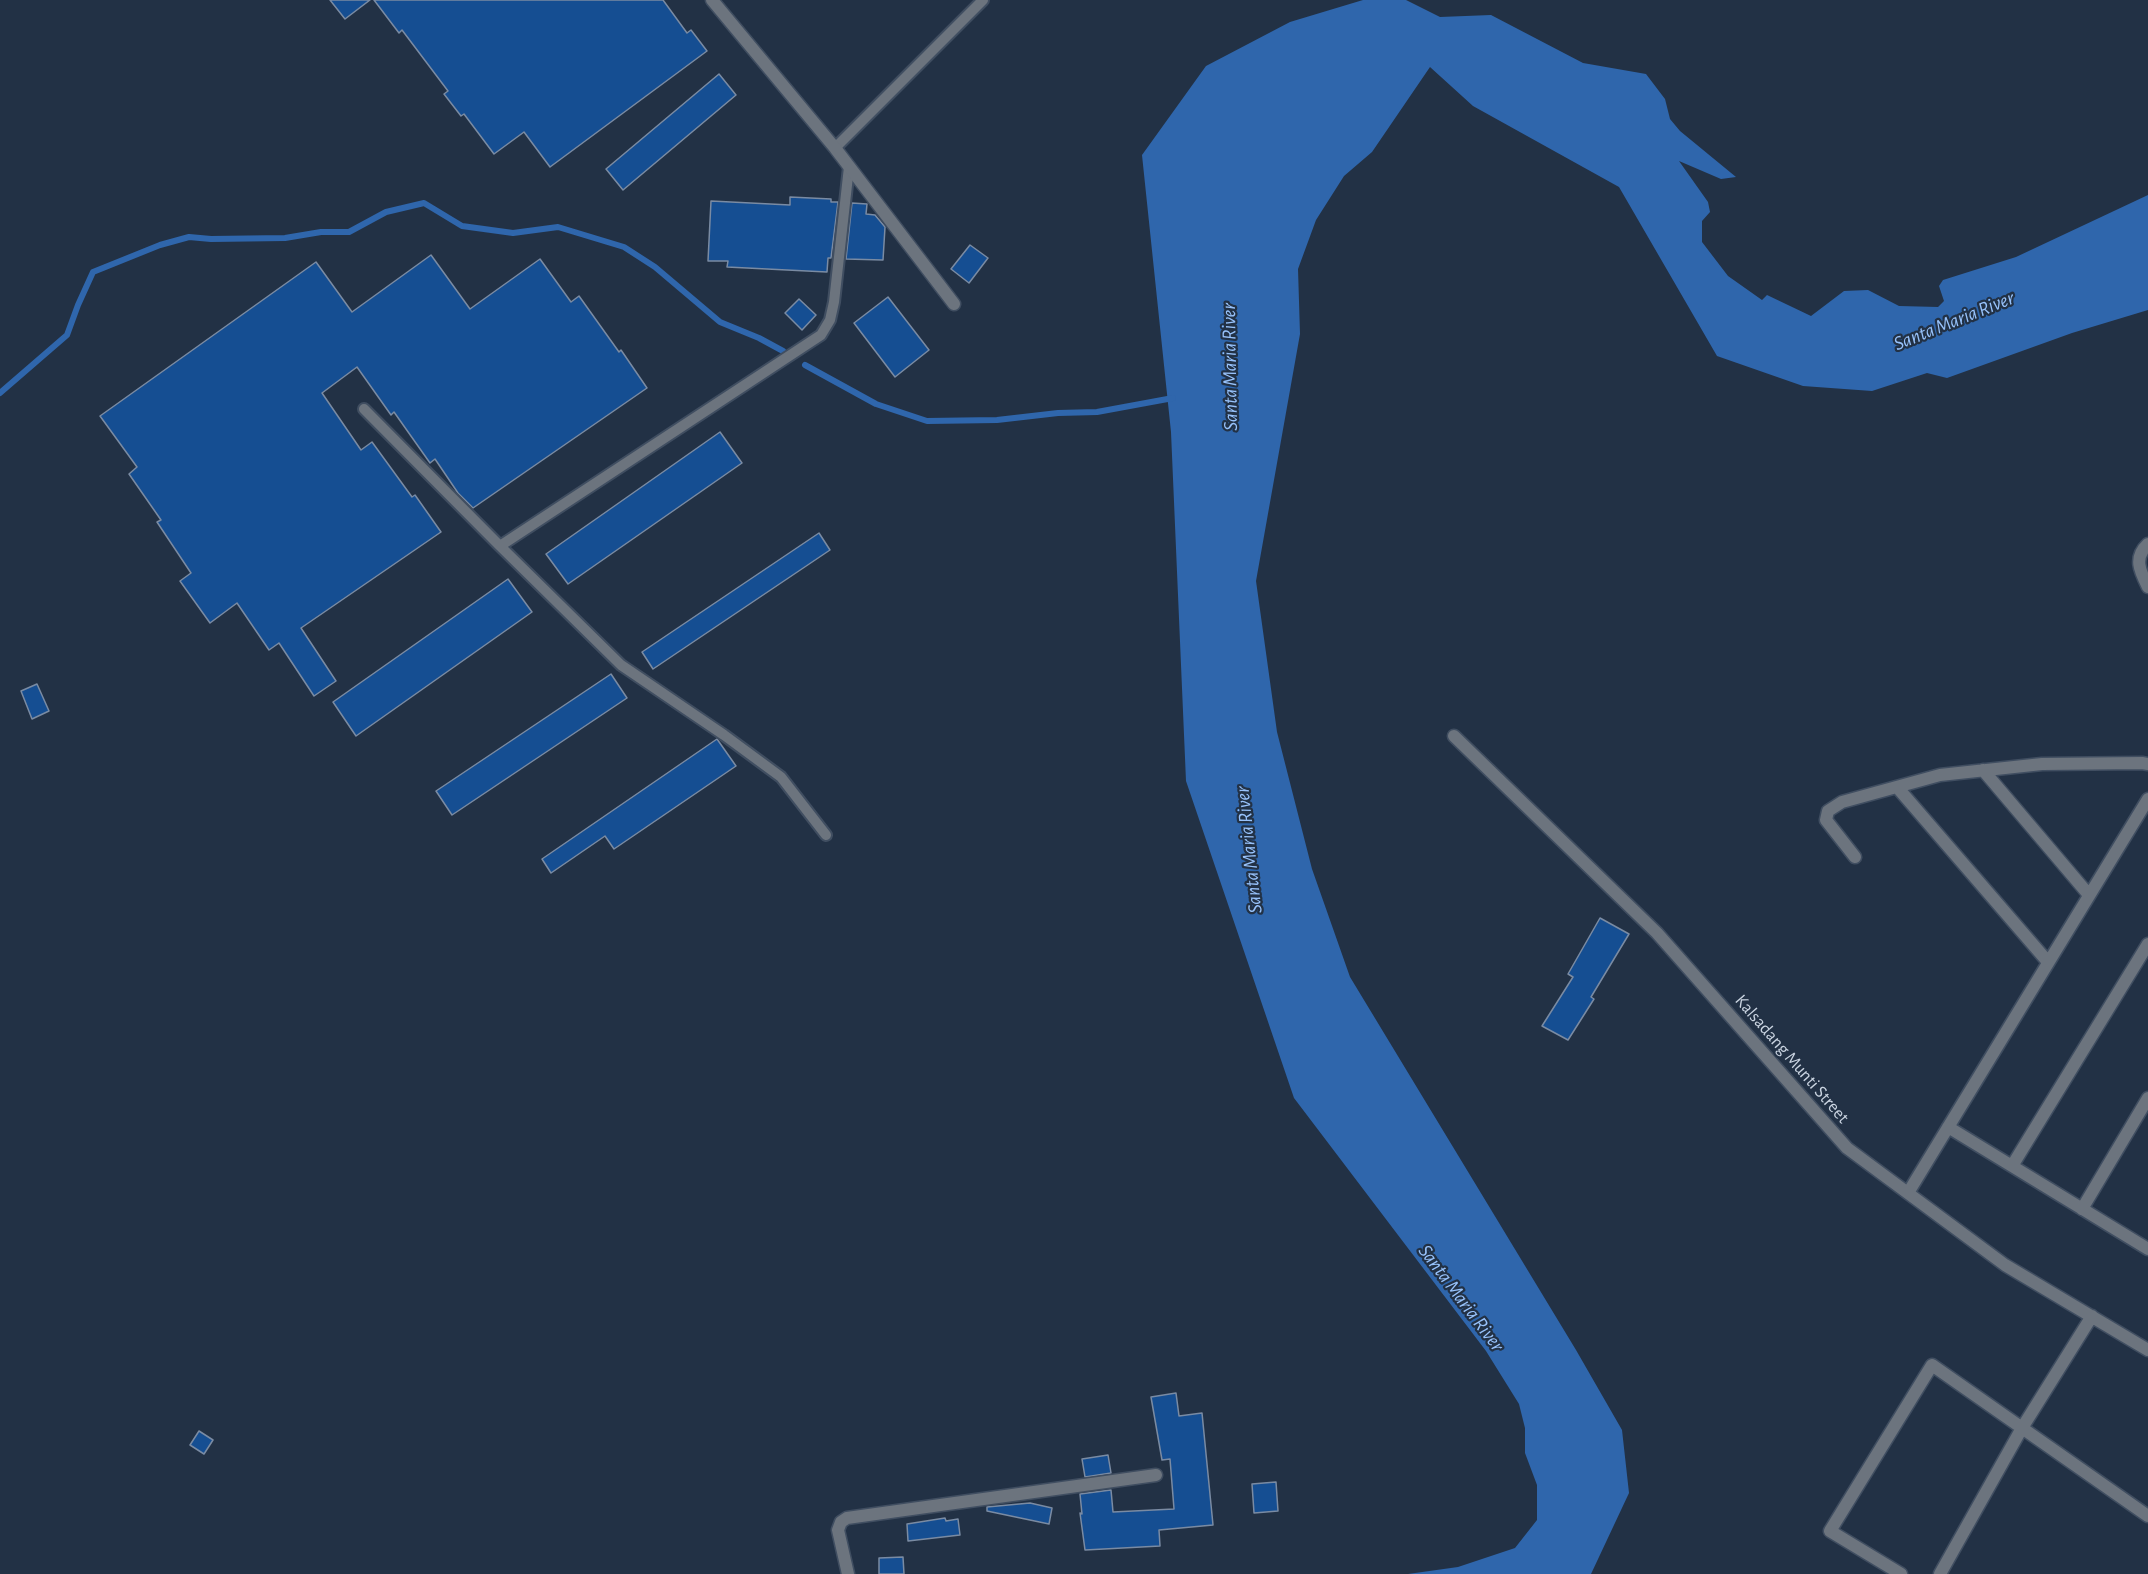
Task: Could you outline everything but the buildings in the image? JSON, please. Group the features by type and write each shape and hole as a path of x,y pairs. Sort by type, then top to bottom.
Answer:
{"street":[{"path":"712,0 835,148 954,304"},
{"path":"2148,544 2139,555 2138,568 2148,587"},
{"name":"Kalsadang Munti Street","path":"1454,736 1657,933 1847,1148 2006,1264 2148,1350"},
{"path":"1855,857 1826,820 1828,811 1842,802 1940,775 2042,764 2148,764"},
{"path":"1983,770 2089,895"},
{"path":"1897,787 2048,962"},
{"path":"1908,1193 2148,799"},
{"path":"2012,1166 2148,944"},
{"path":"2082,1209 2148,1098"},
{"path":"1948,1127 2082,1209 2146,1244"},
{"path":"1940,1574 2022,1428 2091,1316"},
{"path":"1901,1574 1830,1531 1932,1365 2148,1516"},
{"path":"848,1574 838,1530 841,1521 847,1518 1156,1475"}],"lane":[{"path":"835,148 983,0"},
{"path":"500,546 821,335 830,320 834,302 849,167"},
{"path":"364,409 621,665 781,777 826,835"}],"water":[{"name":"Santa Maria River","path":"1363,0 1406,0 1440,17 1491,15 1583,63 1646,74 1665,99 1670,119 1680,131 1736,177 1721,179 1679,161 1708,202 1710,212 1702,221 1702,242 1728,276 1762,300 1767,295 1811,316 1844,291 1868,290 1899,306 1938,307 1944,301 1939,286 1943,280 2016,257 2148,195 2148,310 2072,333 1947,378 1927,373 1872,391 1803,386 1717,356 1619,187 1473,106 1430,67 1372,152 1344,176 1316,220 1298,269 1300,334 1256,581 1277,732 1312,869 1350,977 1622,1430 1629,1493 1591,1574 1408,1574 1458,1567 1515,1548 1537,1520 1537,1485 1525,1453 1525,1428 1519,1404 1486,1351 1294,1098 1186,781 1171,432 1142,155 1206,66 1290,22"}],"waterway":[{"path":"0,393 67,335 93,272 160,245 189,237 285,238 321,232 349,232 386,212 424,203 462,226 513,233 558,227 624,247 655,267 720,322 783,351"},
{"path":"805,365 876,404 927,421 997,420 1058,413 1097,412 1173,398"}]}
